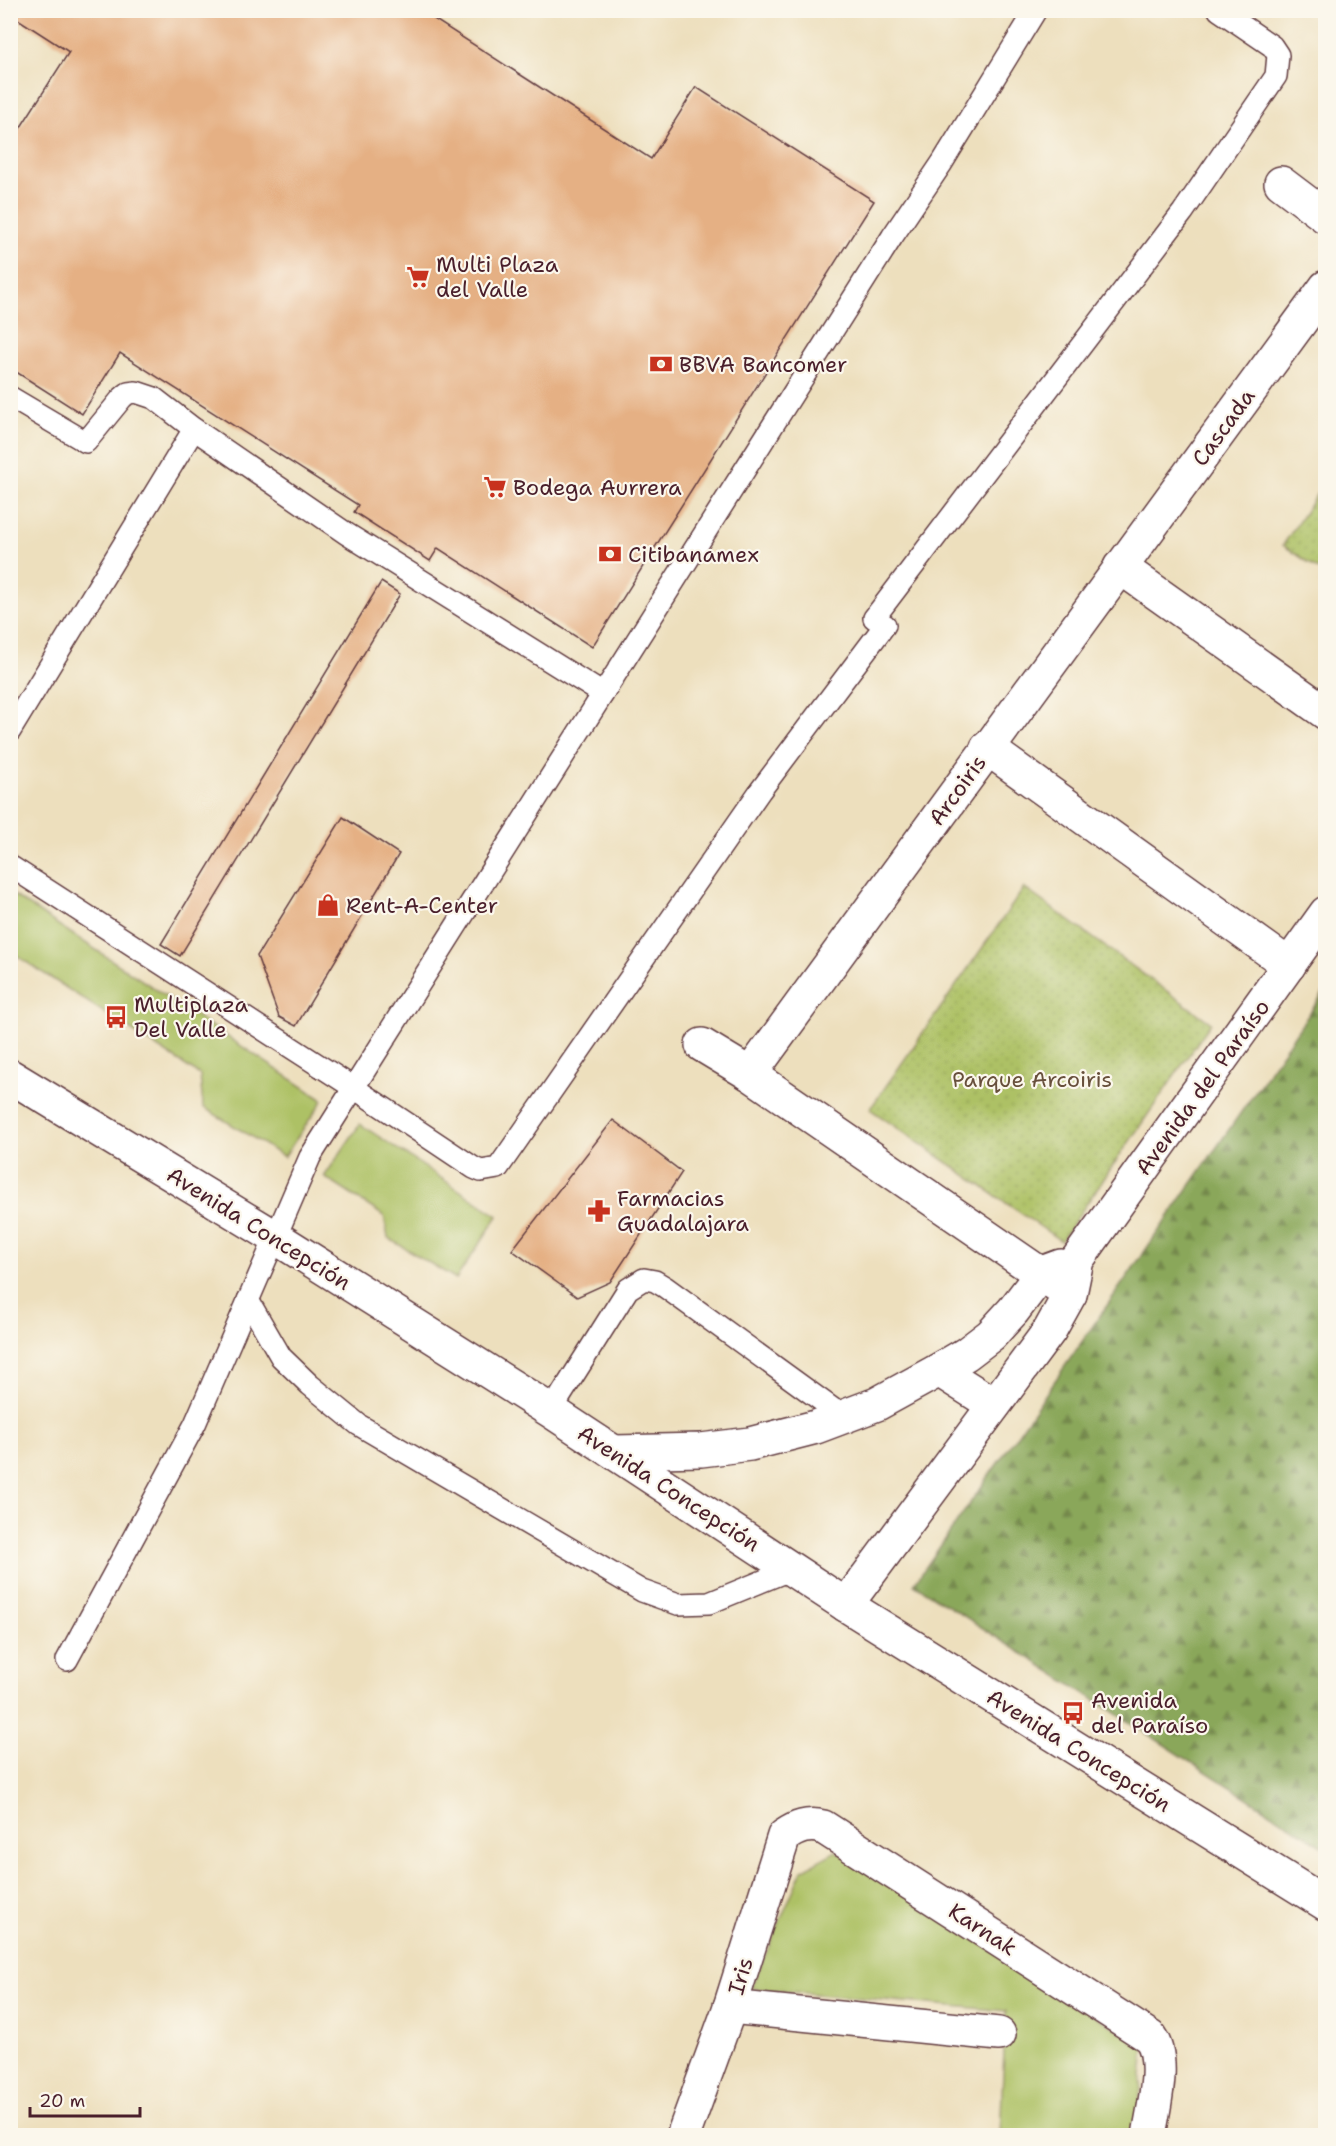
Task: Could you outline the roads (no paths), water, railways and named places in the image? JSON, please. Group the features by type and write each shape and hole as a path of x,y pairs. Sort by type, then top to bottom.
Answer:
{"street":[{"path":"1281,183 1326,217"},
{"name":"Cascada","path":"987,748 1326,287"},
{"path":"1120,567 1326,713"},
{"name":"Arcoiris","path":"750,1074 987,748 1289,965"},
{"name":"Avenida del Paraíso","path":"846,1605 1050,1330 1070,1294 1077,1260 1326,913"},
{"path":"702,1044 750,1074 1070,1294"},
{"name":"Avenida Concepción","path":"10,1076 275,1237 551,1410 846,1605 1326,1904"},
{"path":"615,1452 701,1450 750,1444 816,1427 877,1404 966,1354 991,1335 1042,1274 1077,1260"},
{"path":"939,1370 994,1405"},
{"name":"Karnak","path":"804,1825 813,1824 823,1827 1143,2031 1156,2045 1158,2067 1149,2136"},
{"name":"Iris","path":"683,2136 730,2007 784,1836 804,1825"},
{"path":"730,2007 999,2034"}],"lane":[{"path":"67,1660 195,1424 310,1157 892,237 942,163 1036,10"},
{"path":"10,866 474,1168 481,1171 498,1168 760,791 885,625 874,618 1183,212 1276,76 1278,56 1272,46 1218,10"},
{"path":"10,397 86,442 128,393 136,392 154,398 194,429 347,534 603,694"},
{"path":"10,731 194,429"},
{"path":"551,1410 628,1289 644,1279 655,1281 665,1287 844,1417"},
{"path":"248,1300 281,1357 310,1385 359,1425 642,1590 678,1604 709,1602 792,1569"}],"place":[{"name":"Multi Plaza del Valle","path":"418,277"},
{"name":"BBVA Bancomer","path":"661,364"},
{"name":"Bodega Aurrera","path":"495,487"},
{"name":"Citibanamex","path":"610,554"},
{"name":"Rent-A-Center","path":"328,905"},
{"name":"Multiplaza Del Valle","path":"116,1017"},
{"name":"Farmacias Guadalajara","path":"599,1211"},
{"name":"Avenida del Paraíso","path":"1073,1713"}],"park label":[{"name":"Parque Arcoiris","path":"1032,1079"}]}
